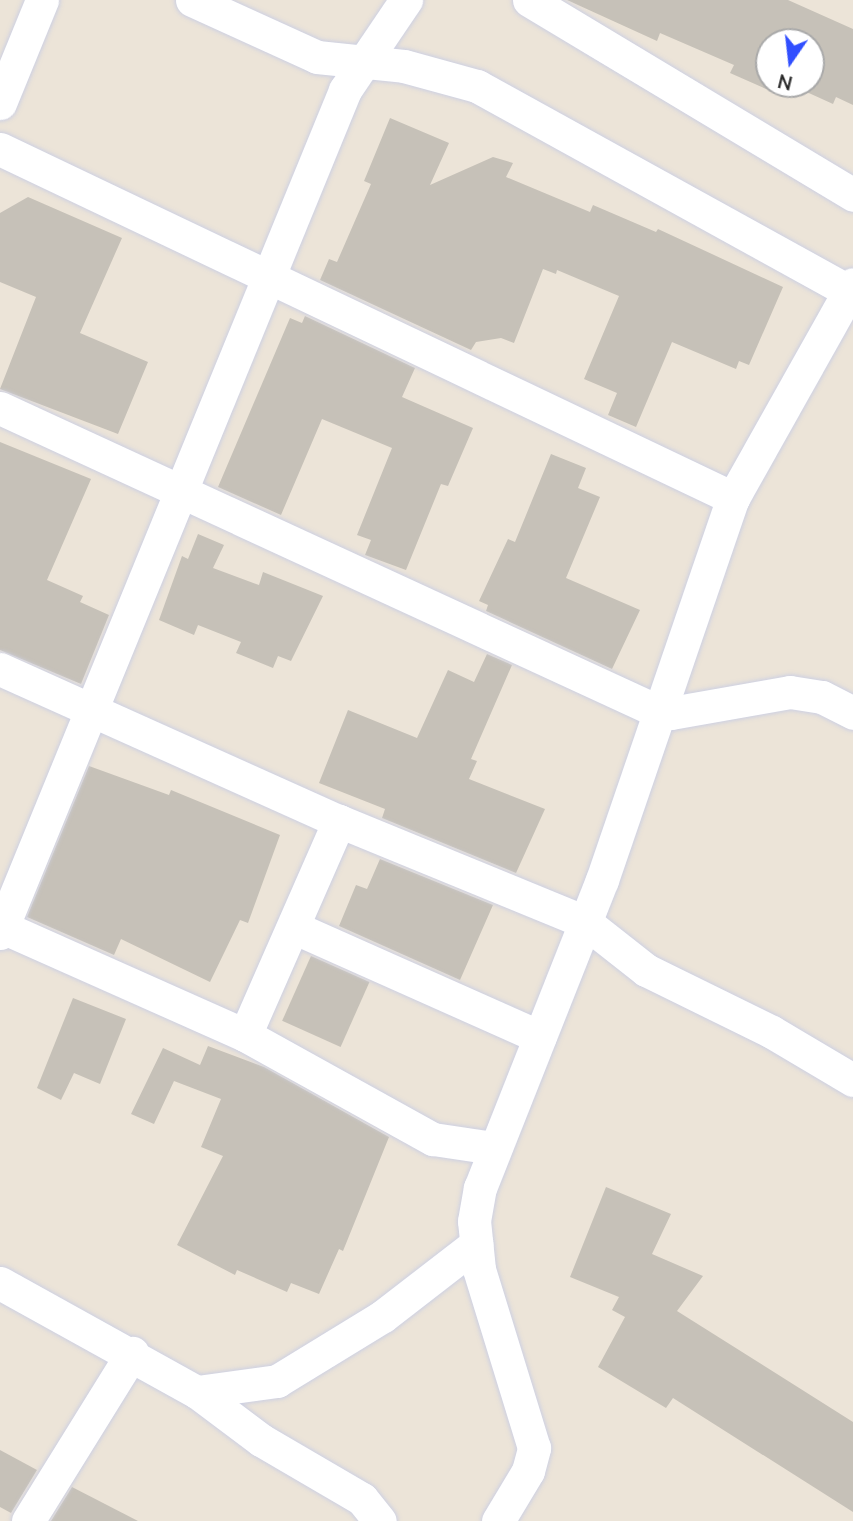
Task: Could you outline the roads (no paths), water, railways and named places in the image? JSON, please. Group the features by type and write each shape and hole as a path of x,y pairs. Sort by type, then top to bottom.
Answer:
{"street":[{"path":"0,103 42,0"},
{"path":"191,0 297,50 404,66 477,86 851,288 733,498 663,712 585,922 493,1148 474,1221 479,1269 534,1448 528,1471 498,1521"},
{"path":"406,0 362,61 345,90 183,493 93,712 19,878 1,929 245,1035 433,1139 493,1148"},
{"path":"529,0 853,195"},
{"path":"0,149 733,498"},
{"path":"0,408 663,712 790,692 822,696 853,713"},
{"path":"0,669 340,821 585,922 646,971 772,1032 853,1080"},
{"path":"245,1035 340,821"},
{"path":"293,927 540,1037"},
{"path":"197,1392 276,1381 383,1315 476,1244"},
{"path":"0,1283 132,1353 197,1392 261,1440 362,1499 380,1521"},
{"path":"28,1521 132,1353"}]}
